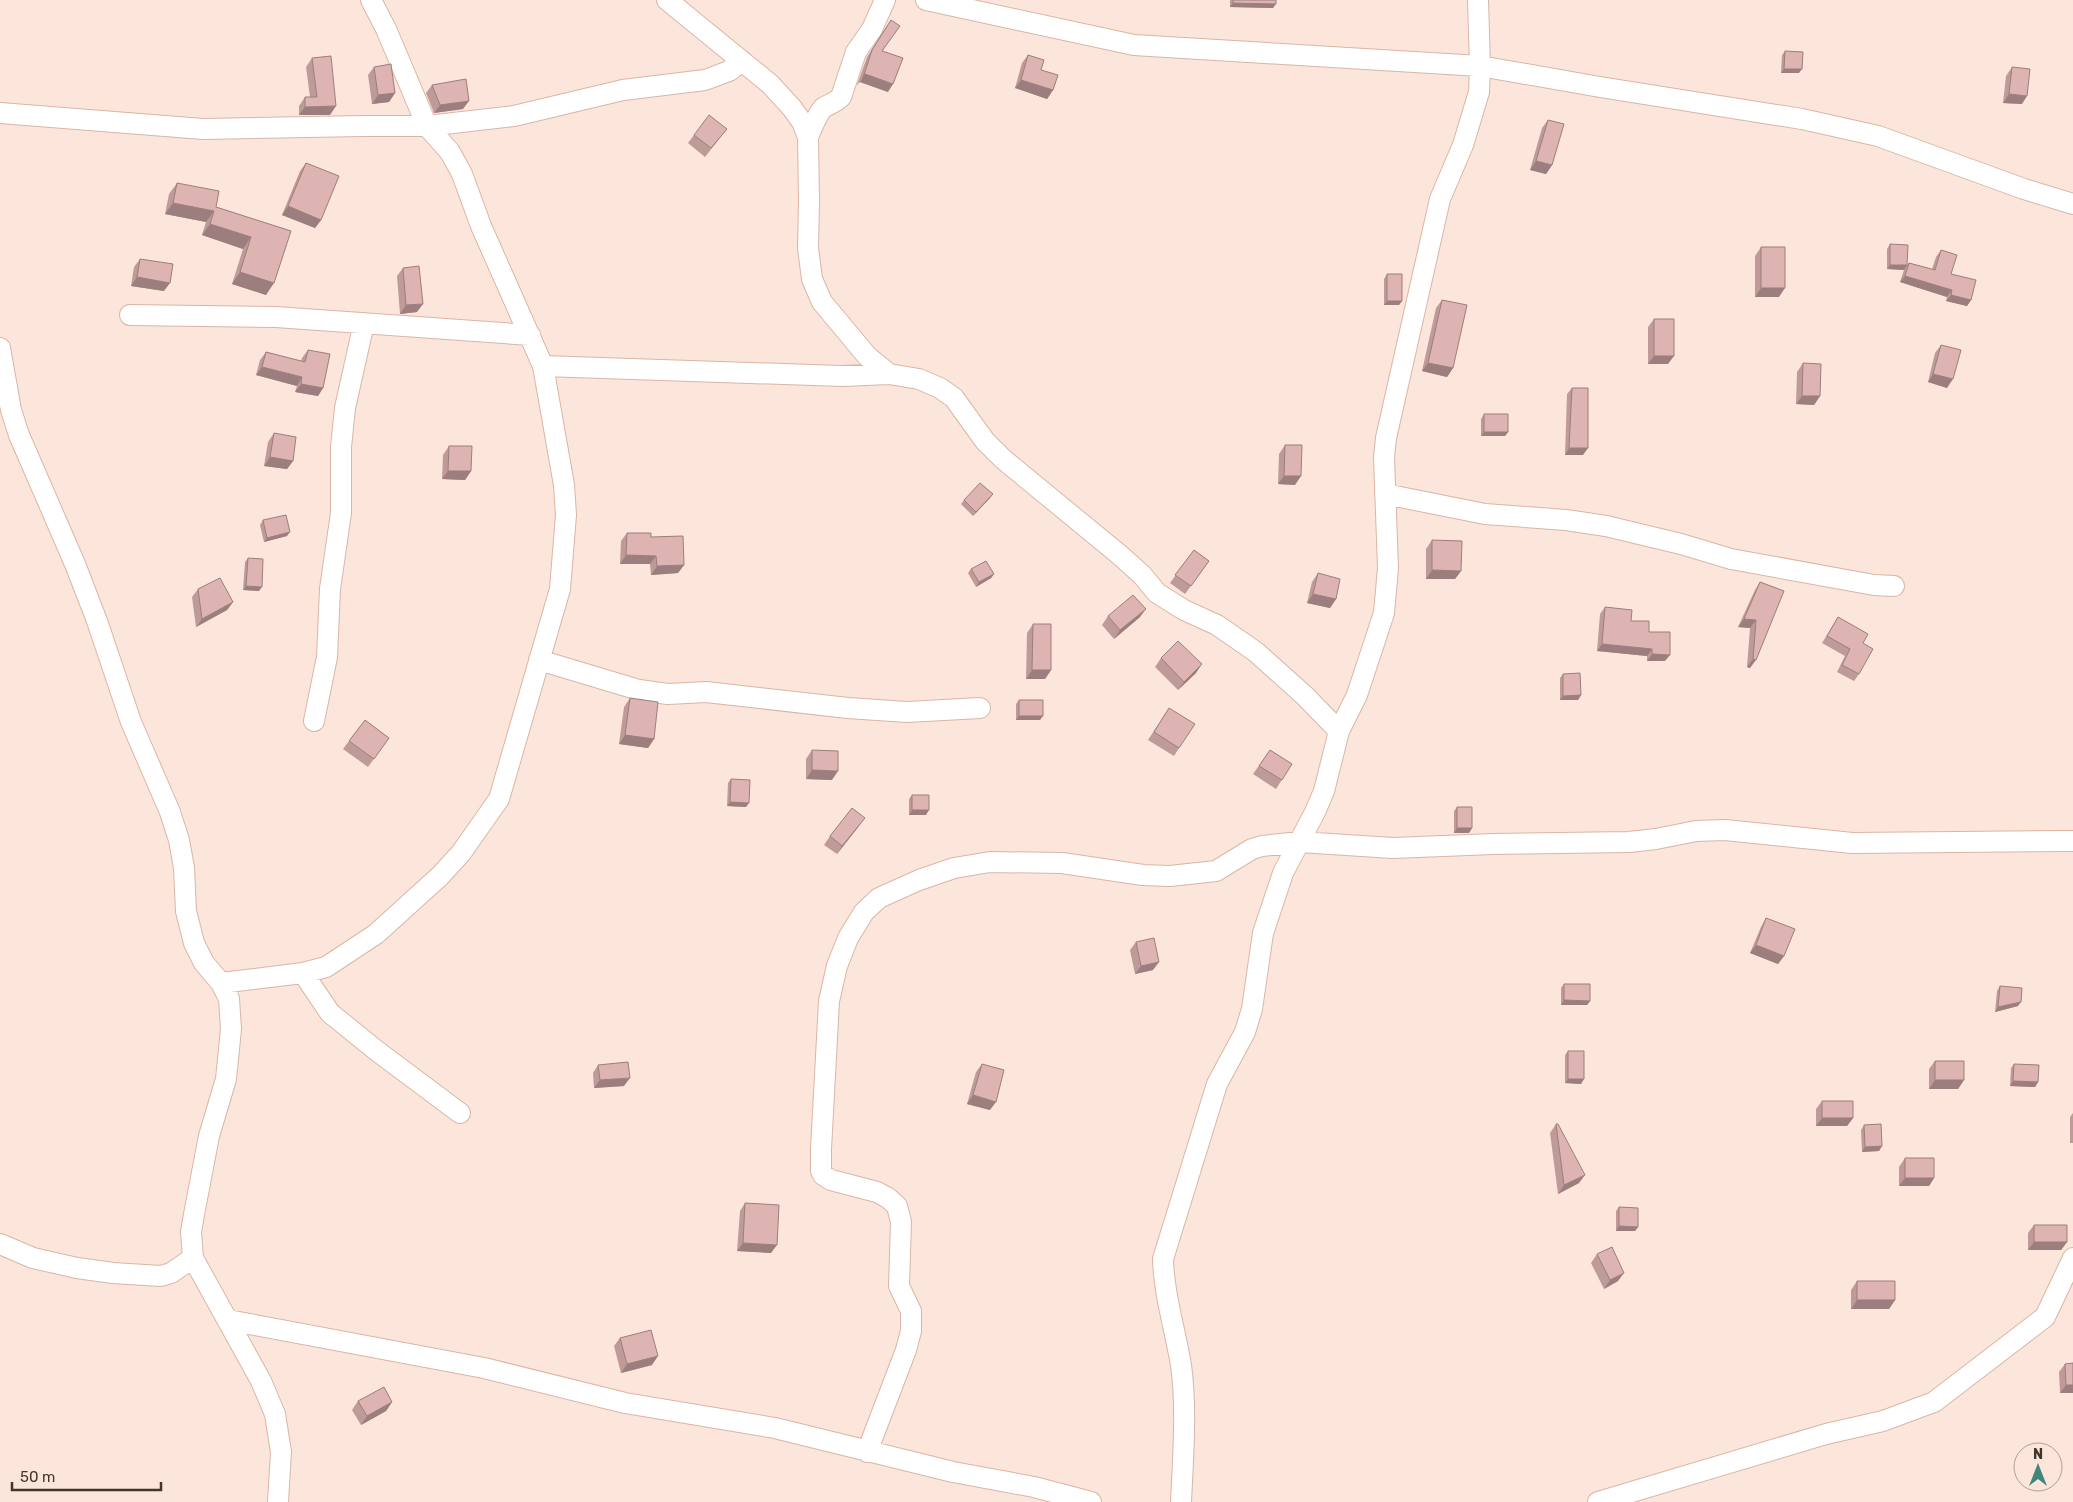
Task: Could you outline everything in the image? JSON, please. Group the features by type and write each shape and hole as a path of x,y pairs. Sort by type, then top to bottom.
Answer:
{"street":[{"path":"221,983 303,973 326,967 376,934 440,876 466,845 498,799 560,589 566,515 558,446 543,366 481,226 462,174 450,152 427,126 386,29 371,0"},
{"path":"667,0 770,84 802,122 808,137 808,248 812,279 822,302 867,356 889,374"},
{"path":"808,137 820,112 824,107 837,101 840,97 856,52 872,29 885,0"},
{"path":"926,0 1134,45 1480,66 1848,128 1878,136 2024,189 2073,204"},
{"path":"1181,1502 1184,1430 1181,1366 1164,1283 1163,1259 1217,1084 1245,1032 1252,1009 1263,933 1283,873 1324,791 1339,731 1357,695 1384,613 1388,568 1384,456 1386,438 1440,199 1463,145 1479,92 1478,0"},
{"path":"0,113 203,129 427,126 514,116 623,90 705,80 729,70 742,61"},
{"path":"130,314 276,317 530,335"},
{"path":"314,721 326,657 330,589 341,513 341,447 345,408 364,324"},
{"path":"0,348 11,410 19,435 97,621 131,722 170,812 184,868 186,911 194,943 204,963 221,983 229,999 231,1028 226,1079 209,1136 195,1209 191,1232 193,1258 261,1381 275,1414 281,1452 278,1502"},
{"path":"543,366 842,376 889,374 919,379 940,388 954,398 985,441 997,453 1121,556 1142,575 1157,593 1184,610 1217,625 1256,652 1305,696 1339,731"},
{"path":"1385,494 1485,514 1566,520 1606,526 1681,544 1731,559 1874,585 1894,586"},
{"path":"539,660 639,690 668,694 706,692 848,708 907,712 980,708"},
{"path":"867,1452 906,1350 912,1322 911,1311 899,1286 901,1222 897,1206 888,1198 877,1192 830,1180 821,1171 829,1001 836,966 848,938 864,912 879,898 918,880 954,868 990,862 1062,863 1143,875 1188,875 1216,871 1252,848 1300,842 1361,847 1420,848 1493,844 1629,842 1696,831 1725,830 1852,843 2073,841"},
{"path":"303,973 330,1013 460,1113"},
{"path":"0,1244 33,1258 76,1268 113,1273 161,1276 171,1273 193,1258"},
{"path":"1598,1502 1826,1434 1883,1422 1934,1402 2045,1317 2073,1258"},
{"path":"228,1320 484,1368 625,1403 775,1428 867,1452 953,1472 1034,1487 1091,1502"}],"building":[{"path":"1233,0 1276,0 1276,4 1233,3"},
{"path":"891,20 900,26 882,51 903,58 893,84 865,74 863,78 872,50"},
{"path":"1785,51 1803,52 1802,69 1784,69"},
{"path":"1028,55 1044,60 1041,70 1058,75 1053,90 1021,80"},
{"path":"331,56 336,106 305,107 305,97 317,97 312,58"},
{"path":"391,64 395,93 378,95 374,67"},
{"path":"2012,67 2030,69 2027,96 2009,94"},
{"path":"466,79 469,101 440,105 432,85"},
{"path":"709,115 727,129 711,148 694,135"},
{"path":"1548,120 1564,124 1552,165 1536,161"},
{"path":"306,163 339,176 321,220 288,206"},
{"path":"177,183 219,191 216,207 291,231 274,283 240,272 251,237 210,224 214,211 173,203"},
{"path":"1890,244 1908,245 1907,265 1890,265"},
{"path":"1761,247 1785,247 1785,288 1761,288"},
{"path":"1941,250 1957,255 1951,274 1976,280 1971,300 1951,295 1952,290 1905,276 1909,263 1935,270"},
{"path":"140,259 173,264 170,283 137,277"},
{"path":"419,266 423,304 406,305 403,268"},
{"path":"1387,274 1402,274 1402,301 1387,301"},
{"path":"1442,300 1467,305 1453,368 1428,363"},
{"path":"1654,319 1674,319 1674,356 1654,356"},
{"path":"1941,345 1961,350 1953,379 1933,374"},
{"path":"308,350 330,354 323,388 301,384 302,377 262,367 266,352 305,362"},
{"path":"1803,363 1821,364 1820,396 1802,396"},
{"path":"1572,388 1588,388 1588,448 1569,448"},
{"path":"1484,414 1508,414 1508,432 1484,432"},
{"path":"274,433 296,437 293,461 270,457"},
{"path":"1285,445 1302,445 1301,476 1284,476"},
{"path":"449,446 472,446 471,471 448,471"},
{"path":"980,483 993,494 976,512 964,500"},
{"path":"286,515 290,532 267,538 263,520"},
{"path":"627,533 651,533 651,537 683,536 684,565 657,566 656,556 626,555"},
{"path":"1432,540 1462,541 1461,571 1432,570"},
{"path":"1194,550 1209,561 1191,586 1175,575"},
{"path":"248,558 263,559 262,587 246,586"},
{"path":"986,561 994,574 979,582 971,569"},
{"path":"1318,573 1340,579 1336,599 1313,594"},
{"path":"220,578 233,602 202,619 198,589"},
{"path":"1760,582 1784,591 1756,660 1753,659 1756,620 1744,619"},
{"path":"1133,595 1146,609 1120,630 1108,616"},
{"path":"1605,607 1632,610 1631,621 1649,621 1649,632 1670,632 1670,655 1652,654 1652,649 1602,644"},
{"path":"1838,617 1868,634 1863,643 1873,649 1859,674 1842,665 1850,649 1827,636"},
{"path":"1033,624 1051,624 1051,670 1032,670"},
{"path":"1178,641 1202,664 1184,682 1161,658"},
{"path":"1580,673 1581,695 1563,696 1563,674"},
{"path":"630,698 658,702 654,739 625,735"},
{"path":"1019,700 1043,700 1043,716 1019,716"},
{"path":"1169,708 1195,724 1179,748 1154,732"},
{"path":"365,720 389,738 374,759 349,741"},
{"path":"812,750 838,751 838,771 812,770"},
{"path":"1270,750 1292,764 1282,780 1259,766"},
{"path":"731,779 750,780 749,803 730,802"},
{"path":"912,795 929,795 929,810 912,810"},
{"path":"1457,807 1472,807 1472,828 1457,828"},
{"path":"852,808 865,818 842,846 830,836"},
{"path":"1766,918 1795,929 1784,956 1756,945"},
{"path":"1154,938 1159,962 1141,966 1136,942"},
{"path":"1564,984 1590,984 1590,1001 1564,1000"},
{"path":"2000,986 2022,988 2021,1002 1998,1007"},
{"path":"1568,1051 1584,1051 1584,1079 1568,1079"},
{"path":"1935,1061 1964,1061 1964,1080 1935,1080"},
{"path":"628,1062 630,1078 600,1080 598,1065"},
{"path":"982,1064 1004,1070 996,1102 973,1095"},
{"path":"2014,1064 2039,1065 2038,1082 2013,1081"},
{"path":"1822,1101 1853,1101 1853,1118 1822,1118"},
{"path":"1556,1124 1558,1124 1585,1175 1564,1185"},
{"path":"1881,1124 1882,1146 1865,1147 1864,1125"},
{"path":"1905,1158 1934,1158 1934,1178 1905,1178"},
{"path":"745,1203 779,1205 777,1245 743,1243"},
{"path":"1619,1207 1638,1208 1638,1227 1619,1226"},
{"path":"2034,1225 2067,1225 2067,1242 2034,1242"},
{"path":"1612,1247 1624,1273 1610,1280 1597,1254"},
{"path":"1857,1281 1895,1281 1895,1300 1857,1300"},
{"path":"651,1330 658,1356 627,1364 620,1338"},
{"path":"2073,1363 2073,1385 2066,1385 2065,1364"},
{"path":"384,1387 392,1402 367,1416 358,1401"}]}
